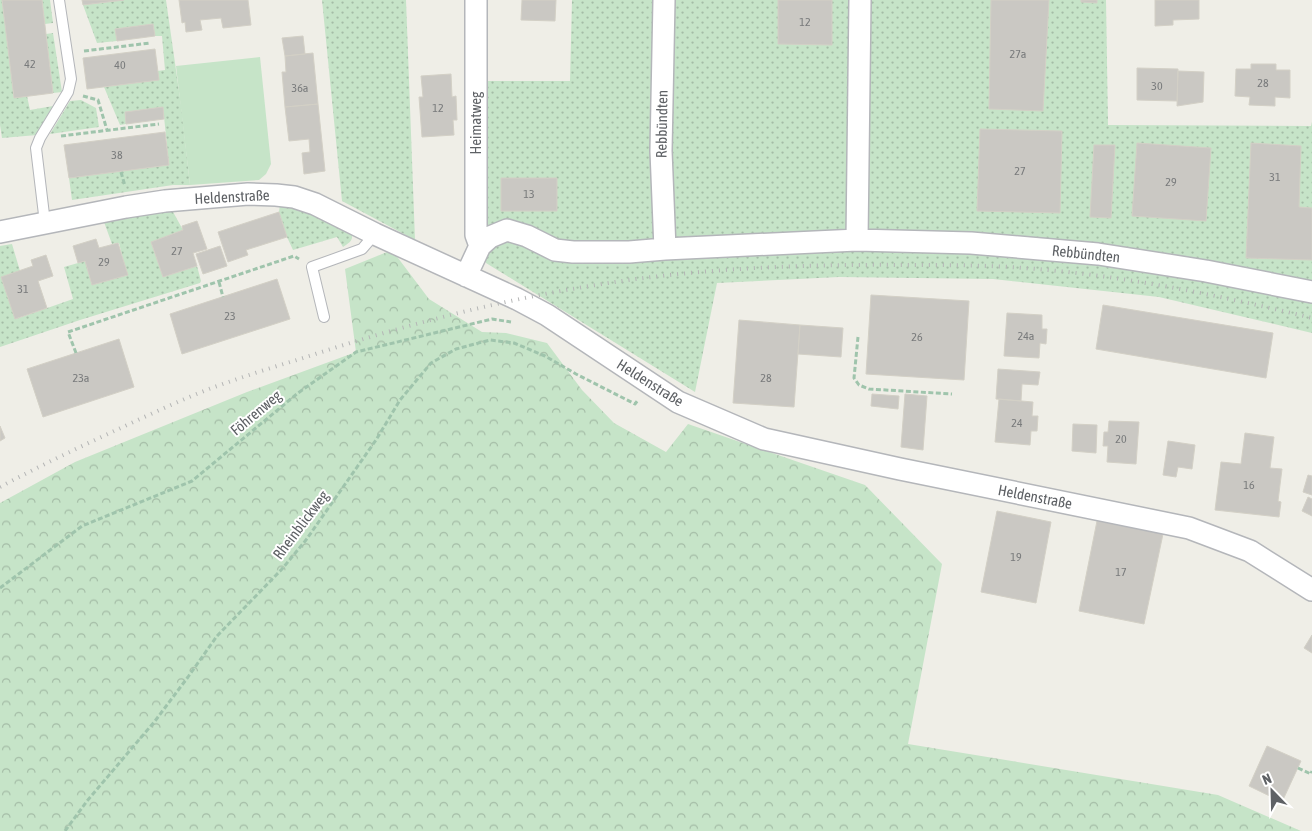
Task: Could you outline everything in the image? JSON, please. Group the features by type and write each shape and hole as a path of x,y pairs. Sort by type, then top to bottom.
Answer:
{"street":[{"name":"Heimatweg","path":"476,0 476,235 480,246"},
{"name":"Rebbündten","path":"664,0 661,151 665,248"},
{"path":"857,240 860,0"},
{"name":"Heldenstraße","path":"0,232 165,201 248,194 276,194 294,197 315,204 375,234 517,299 547,315 678,402 764,439 1189,528 1250,551 1312,590"},
{"name":"Rebbündten","path":"480,246 490,237 507,230 527,236 555,250 573,252 629,252 665,248 857,240 971,243 1098,254 1206,271 1312,292"},
{"path":"466,276 480,246"}],"lane":[{"path":"46,223 36,148 68,92 71,79 59,0"},
{"path":"324,317 312,267 362,249 375,234"}],"path":[{"path":"67,53 150,43"},
{"path":"68,92 98,100 107,130"},
{"path":"40,138 160,124"},
{"path":"76,353 68,332 294,256 312,267"},
{"path":"218,282 223,297"},
{"name":"Föhrenweg","path":"0,588 82,526 192,481 298,393 356,352 492,319 526,324 547,315"},
{"path":"858,337 854,378 859,385 869,389 952,394"},
{"name":"Rheinblickweg","path":"65,831 87,801 155,721 217,636 282,569 306,540 376,440 400,400 431,363 456,349 490,340 514,343 545,356 596,384"},
{"path":"1298,768 1311,774 1312,772"}],"green space":[{"path":"0,0 2,0 14,98 27,96 30,110 53,106 37,135 2,138 0,125"},
{"path":"42,0 50,0 53,23 45,24"},
{"path":"124,0 166,0 190,185 173,185 72,200 69,178 169,165 163,107 125,112 126,124 120,125 104,87 158,80 157,71 165,70 162,36 155,36 153,24 116,29 117,41 97,43 83,5"},
{"path":"322,0 406,0 415,240 342,201"},
{"path":"572,0 1106,0 1108,125 1311,126 1312,122 1312,333 1159,297 993,279 839,277 717,283 695,392 486,263 476,218 476,81 570,81"},
{"path":"53,33 62,92 53,93 46,34"},
{"path":"260,57 271,164 266,174 259,180 190,185 176,66"},
{"path":"81,100 96,108 99,127 50,134 70,101"},
{"path":"280,204 294,205 352,234 351,240 343,247 337,237 293,250 279,212"},
{"path":"172,210 183,230 151,242 163,277 197,266 200,283 0,347 0,246 12,244 20,271 16,319 73,299 64,267 85,261 92,285 127,275 119,243 112,244 104,222"},
{"path":"392,250 429,299 482,332 506,333 547,343 582,390 614,423 666,452 688,424 865,485 942,564 908,744 1218,795 1301,831 0,831 0,503 75,462 247,392 356,352 345,269"}],"building":[{"path":"2,0 42,0 53,93 14,98"},
{"path":"82,0 124,0 83,5"},
{"path":"179,0 248,0 251,25 223,28 221,18 200,20 202,30 186,32 185,22 182,23"},
{"path":"522,0 556,0 555,21 521,20"},
{"path":"778,0 832,0 832,45 778,44"},
{"path":"991,0 1049,0 1043,111 989,109"},
{"path":"1081,0 1097,0 1097,3 1081,2"},
{"path":"1155,0 1199,0 1199,19 1173,20 1173,25 1155,26"},
{"path":"153,24 155,36 117,41 115,29"},
{"path":"303,36 305,54 285,56 282,38"},
{"path":"155,49 159,80 87,89 83,58"},
{"path":"313,53 318,104 285,107 282,72 286,72 285,56"},
{"path":"1251,64 1276,64 1276,70 1290,70 1290,98 1275,97 1275,106 1249,105 1250,97 1235,96 1236,69 1251,69"},
{"path":"1137,68 1178,69 1177,101 1137,100"},
{"path":"1178,71 1204,72 1203,102 1177,106"},
{"path":"451,74 452,97 456,96 457,120 453,120 454,135 422,137 419,97 423,97 421,76"},
{"path":"318,104 325,171 304,174 302,153 310,152 309,139 289,141 285,107"},
{"path":"163,107 164,119 126,124 125,112"},
{"path":"980,129 1062,131 1060,213 977,211"},
{"path":"165,132 169,165 69,178 64,145"},
{"path":"1137,143 1211,148 1206,221 1132,216"},
{"path":"1251,143 1301,146 1299,207 1312,208 1312,260 1246,258"},
{"path":"1094,145 1115,145 1111,218 1090,217"},
{"path":"501,178 557,178 557,211 501,211"},
{"path":"279,212 287,237 246,250 248,255 228,262 218,232"},
{"path":"197,221 207,249 193,253 197,266 163,277 151,242 183,230 182,226"},
{"path":"96,239 99,248 118,243 128,275 92,285 85,261 78,263 73,246"},
{"path":"220,246 227,266 203,274 196,254"},
{"path":"46,255 53,276 38,281 47,308 15,319 1,277 33,266 31,260"},
{"path":"277,279 290,319 182,354 170,314"},
{"path":"871,295 969,301 964,380 866,374"},
{"path":"1103,305 1273,333 1266,378 1096,349"},
{"path":"1007,313 1042,315 1042,329 1047,329 1046,344 1040,343 1039,358 1004,356"},
{"path":"739,320 800,325 794,407 733,403"},
{"path":"800,325 843,328 841,357 798,354"},
{"path":"119,339 134,387 43,417 27,369"},
{"path":"998,369 1040,372 1038,385 1022,384 1021,401 996,399"},
{"path":"872,394 899,396 898,409 871,406"},
{"path":"905,394 927,396 923,450 901,447"},
{"path":"999,399 1033,402 1032,416 1038,416 1037,431 1031,431 1030,445 995,442"},
{"path":"1109,421 1139,422 1136,464 1107,462 1108,446 1103,446 1104,432 1108,432"},
{"path":"1073,424 1097,425 1096,453 1072,451"},
{"path":"0,426 5,438 0,441"},
{"path":"1245,433 1274,437 1270,468 1282,469 1278,501 1281,502 1279,517 1215,510 1221,462 1241,464"},
{"path":"1168,441 1195,445 1192,469 1178,467 1176,477 1163,475"},
{"path":"1308,475 1312,476 1312,495 1303,492"},
{"path":"1308,497 1312,499 1312,516 1302,511"},
{"path":"997,511 1051,522 1036,603 981,592"},
{"path":"1097,521 1163,534 1144,624 1079,611"},
{"path":"1312,635 1312,653 1304,648"},
{"path":"1267,746 1301,761 1282,802 1249,786"}],"railway":[{"path":"0,487 159,410 254,373 373,336 447,316 558,291 635,279 791,266 966,265 1010,267 1060,271 1169,287 1241,301 1312,318"}]}
